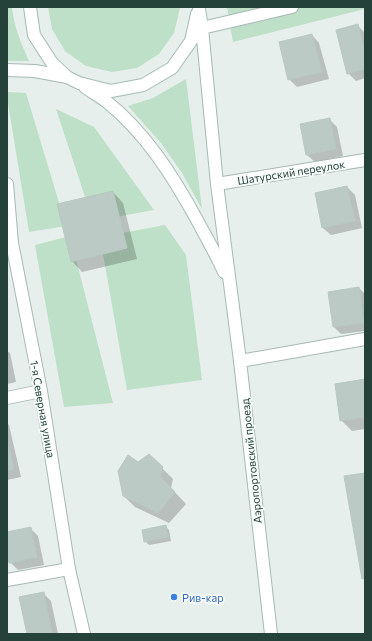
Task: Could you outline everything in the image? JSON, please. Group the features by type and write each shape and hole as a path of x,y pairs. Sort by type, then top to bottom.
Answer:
{"main road":[{"path":"30,7 34,35 52,63 68,77 106,101 145,140 168,171 217,256 230,288"},
{"path":"79,83 111,90 143,85 172,68 202,28 292,7"},
{"path":"198,8 202,28 217,184 230,288"},
{"path":"172,68 191,41 198,8"},
{"path":"7,70 35,71 68,77"},
{"name":"Шатурский переулок","path":"217,184 365,160"},
{"name":"1-я Северная улица","path":"7,184 10,244 41,390 69,569 84,634"},
{"name":"Аэропортовский проезд","path":"230,288 240,361 271,634"},
{"path":"240,361 365,339"},
{"path":"7,398 41,390"},
{"path":"7,580 69,569"}],"green space":[{"path":"7,7 12,7 16,28 29,61 7,61"},
{"path":"48,7 180,8 174,33 159,54 137,68 112,72 86,66 65,51 52,29"},
{"path":"227,7 365,7 365,9 233,42"},
{"path":"186,79 202,209 182,173 161,143 128,106 153,98"},
{"path":"7,92 26,93 66,226 29,232"},
{"path":"56,109 94,127 154,210 93,221"},
{"path":"165,225 186,255 202,380 127,390 100,237"},
{"path":"70,236 113,403 64,407 35,245"}],"building":[{"path":"358,24 365,52 365,69 347,74 336,30"},
{"path":"312,34 322,72 288,80 279,42"},
{"path":"330,118 336,149 306,155 300,124"},
{"path":"347,186 355,221 322,228 315,193"},
{"path":"113,191 127,248 71,262 57,204"},
{"path":"359,287 364,323 333,327 328,292"},
{"path":"365,379 365,417 340,421 335,384"},
{"path":"7,438 14,469 7,471"},
{"path":"149,454 163,467 160,476 175,492 158,513 123,496 118,471 128,455 138,462"},
{"path":"365,473 365,578 362,579 344,476"},
{"path":"166,525 168,537 144,542 142,530"},
{"path":"31,527 37,557 9,563 7,553 7,532"},
{"path":"44,592 52,634 27,634 19,597"}],"place":[{"name":"Рив-кар","path":"174,597"}]}
